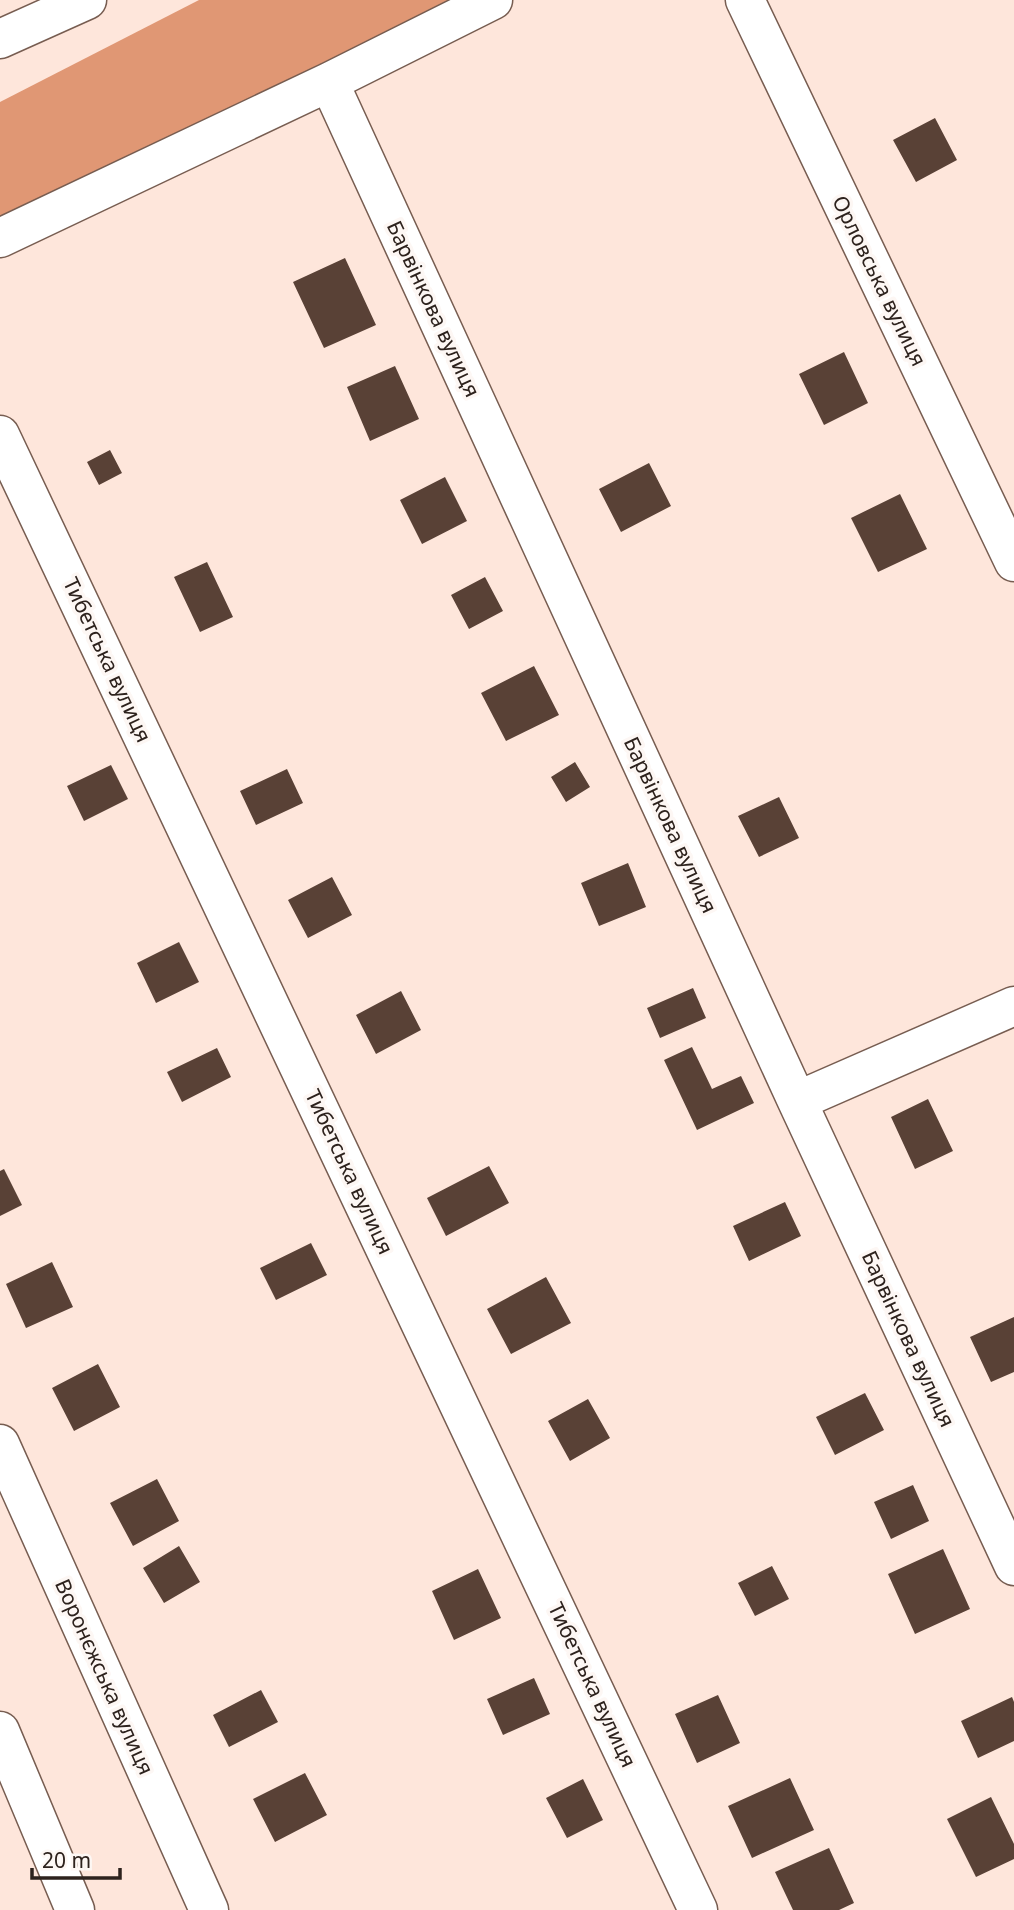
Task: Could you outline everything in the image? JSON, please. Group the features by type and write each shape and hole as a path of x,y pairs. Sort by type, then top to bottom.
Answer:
{"street":[{"path":"0,39 87,0"},
{"path":"0,238 329,82 494,0"},
{"name":"Орловська вулиця","path":"745,0 1014,562"},
{"name":"Барвінкова вулиця","path":"329,82 797,1101 1014,1566"},
{"name":"Тибетська вулиця","path":"0,435 698,1910"},
{"path":"797,1101 1014,1006"},
{"name":"Воронєжська вулиця","path":"0,1444 209,1910"},
{"path":"0,1731 75,1910"}],"shaded area":[{"path":"199,0 481,0 0,221 0,102"}],"building":[{"path":"935,118 957,160 916,182 893,140"},
{"path":"345,258 376,325 324,348 293,282"},
{"path":"844,352 868,403 824,425 799,374"},
{"path":"395,366 419,419 370,441 347,387"},
{"path":"110,450 122,473 99,485 87,462"},
{"path":"649,463 671,506 621,532 599,489"},
{"path":"445,477 467,521 422,544 400,500"},
{"path":"900,494 927,549 878,572 851,518"},
{"path":"207,562 233,617 200,632 174,577"},
{"path":"485,577 503,611 469,629 451,595"},
{"path":"534,666 559,715 506,741 481,693"},
{"path":"575,762 590,787 566,802 551,777"},
{"path":"111,765 128,799 84,821 67,786"},
{"path":"287,769 303,803 256,825 240,791"},
{"path":"779,797 799,838 759,857 738,816"},
{"path":"628,863 646,907 599,926 581,883"},
{"path":"332,877 352,915 308,938 288,900"},
{"path":"179,942 199,982 156,1003 137,963"},
{"path":"693,988 706,1018 660,1038 647,1008"},
{"path":"401,991 421,1030 376,1054 356,1015"},
{"path":"692,1047 712,1089 741,1076 754,1103 697,1130 664,1060"},
{"path":"217,1048 231,1077 182,1102 167,1072"},
{"path":"928,1099 953,1151 915,1169 891,1117"},
{"path":"489,1166 509,1203 446,1236 427,1198"},
{"path":"4,1169 22,1205 0,1216 0,1171"},
{"path":"785,1202 801,1236 749,1261 733,1226"},
{"path":"311,1243 327,1275 276,1300 260,1268"},
{"path":"52,1262 73,1307 26,1328 6,1284"},
{"path":"546,1277 571,1323 511,1354 487,1309"},
{"path":"1014,1317 1014,1372 991,1382 970,1337"},
{"path":"98,1364 120,1407 74,1431 52,1388"},
{"path":"865,1393 884,1430 835,1455 816,1417"},
{"path":"588,1399 610,1438 570,1461 548,1421"},
{"path":"157,1479 179,1521 133,1546 110,1503"},
{"path":"913,1485 929,1521 891,1539 874,1502"},
{"path":"179,1546 200,1582 164,1603 143,1568"},
{"path":"943,1549 970,1609 915,1634 888,1574"},
{"path":"772,1566 789,1599 755,1616 738,1583"},
{"path":"478,1569 501,1618 454,1640 432,1591"},
{"path":"534,1678 550,1714 503,1735 487,1699"},
{"path":"261,1690 278,1722 229,1747 213,1715"},
{"path":"718,1695 740,1743 697,1763 675,1714"},
{"path":"1012,1697 1014,1741 978,1758 961,1721"},
{"path":"305,1773 327,1815 275,1842 253,1799"},
{"path":"790,1778 814,1830 752,1858 728,1806"},
{"path":"583,1779 603,1820 567,1838 546,1798"},
{"path":"991,1797 1014,1844 1014,1859 976,1877 947,1819"},
{"path":"829,1848 854,1903 839,1910 793,1910 775,1872"}]}
